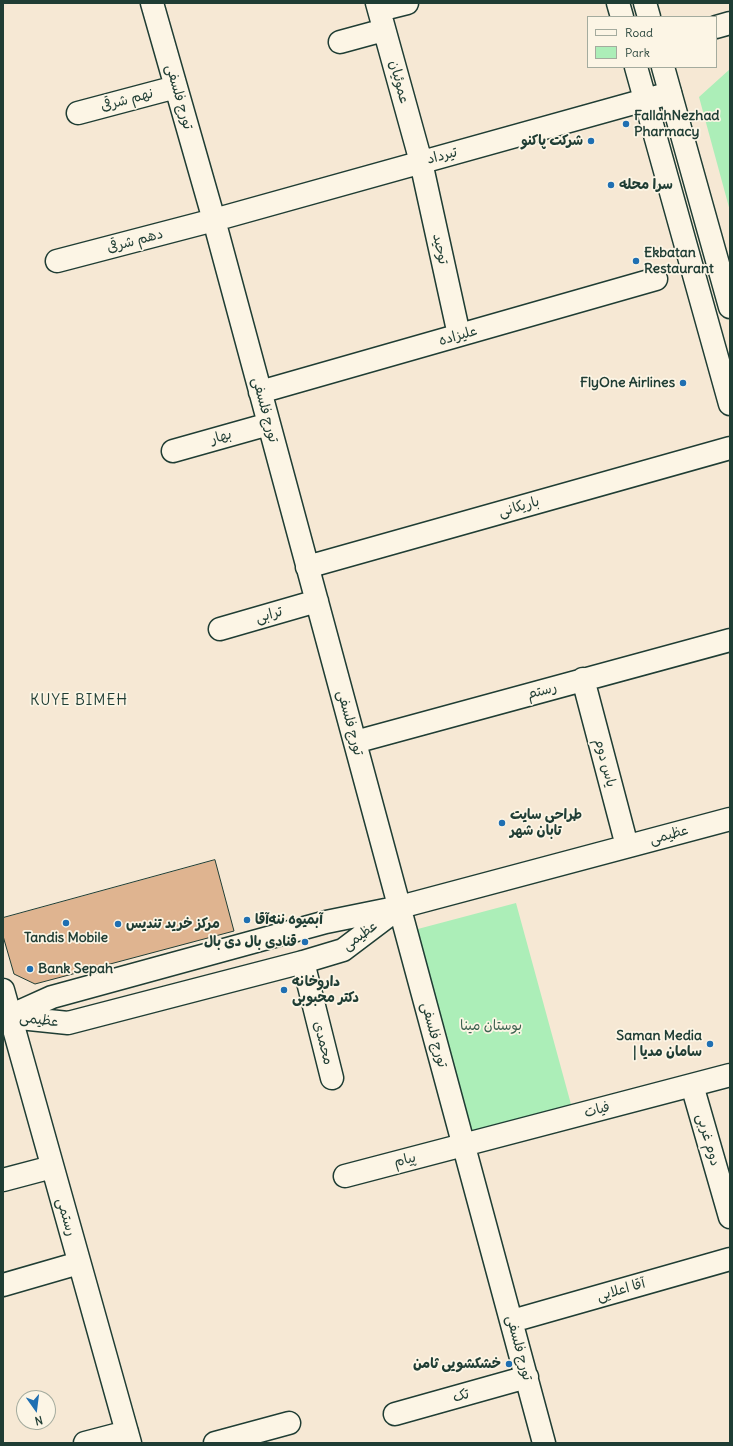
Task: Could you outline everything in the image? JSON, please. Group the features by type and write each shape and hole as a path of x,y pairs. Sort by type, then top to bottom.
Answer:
{"street":[{"name":"تورج فلسفی","path":"152,3 214,220 544,1443"},
{"path":"340,42 380,14 406,3"},
{"path":"618,3 622,16"},
{"path":"645,3 649,16"},
{"name":"عموئیان","path":"380,14 421,162"},
{"path":"717,26 730,23"},
{"path":"636,68 730,404"},
{"path":"663,68 730,307"},
{"name":"نهم شرقی","path":"78,113 176,87"},
{"name":"تیرداد","path":"214,220 670,93"},
{"name":"توحید","path":"421,162 459,335"},
{"name":"دهم شرقی","path":"57,261 214,220"},
{"name":"علیزاده","path":"260,392 656,280"},
{"name":"بهار","path":"173,451 269,424"},
{"name":"باریکانی","path":"307,567 730,448"},
{"name":"ترابی","path":"220,629 317,601"},
{"name":"رستم","path":"355,742 730,640"},
{"name":"یاس دوم","path":"583,679 627,846"},
{"name":"عظیمی","path":"7,1018 52,996 326,922 400,907 730,819"},
{"name":"عظیمی","path":"7,1018 68,1023 303,962 343,950 400,907"},
{"name":"محمدی","path":"303,962 332,1078"},
{"name":"رستمی","path":"3,990 7,1018 52,1167 128,1437"},
{"name":"فیات","path":"464,1145 730,1075"},
{"name":"دوم غربی","path":"692,1085 730,1217"},
{"name":"پیام","path":"345,1176 464,1145"},
{"path":"3,1180 52,1167"},
{"name":"آقا اعلایی","path":"512,1321 730,1259"},
{"path":"3,1285 79,1263"},
{"name":"تک","path":"395,1414 527,1378"},
{"path":"215,1443 289,1423"},
{"path":"85,1443 128,1437"}],"green space":[{"path":"730,69 730,211 699,97"},
{"name":"بوستان مینا","path":"516,903 572,1108 463,1138 414,930"}],"building":[{"name":"مرکز خرید تندیس","path":"215,860 234,931 35,984 14,974 3,936 3,918"}],"place":[{"name":"FallahNezhad Pharmacy","path":"626,124"},
{"name":"شرکت پاکنو","path":"591,141"},
{"name":"سرا محله","path":"611,185"},
{"name":"Ekbatan Restaurant","path":"636,261"},
{"name":"FlyOne Airlines","path":"683,383"},
{"name":"طراحی سایت تابان شهر","path":"502,823"},
{"name":"آبمیوه ننه‌آقا","path":"247,920"},
{"name":"Tandis Mobile","path":"66,923"},
{"name":"مرکز خرید تندیس","path":"118,924"},
{"name":"قنادی بال دی بال","path":"305,942"},
{"name":"Bank Sepah","path":"30,969"},
{"name":"داروخانه دکتر محبوبی","path":"284,990"},
{"name":"Saman Media | سامان مدیا","path":"710,1044"},
{"name":"خشکشویی ثامن","path":"509,1364"}],"district":[{"name":"KUYE BIMEH","path":"79,701"}]}
